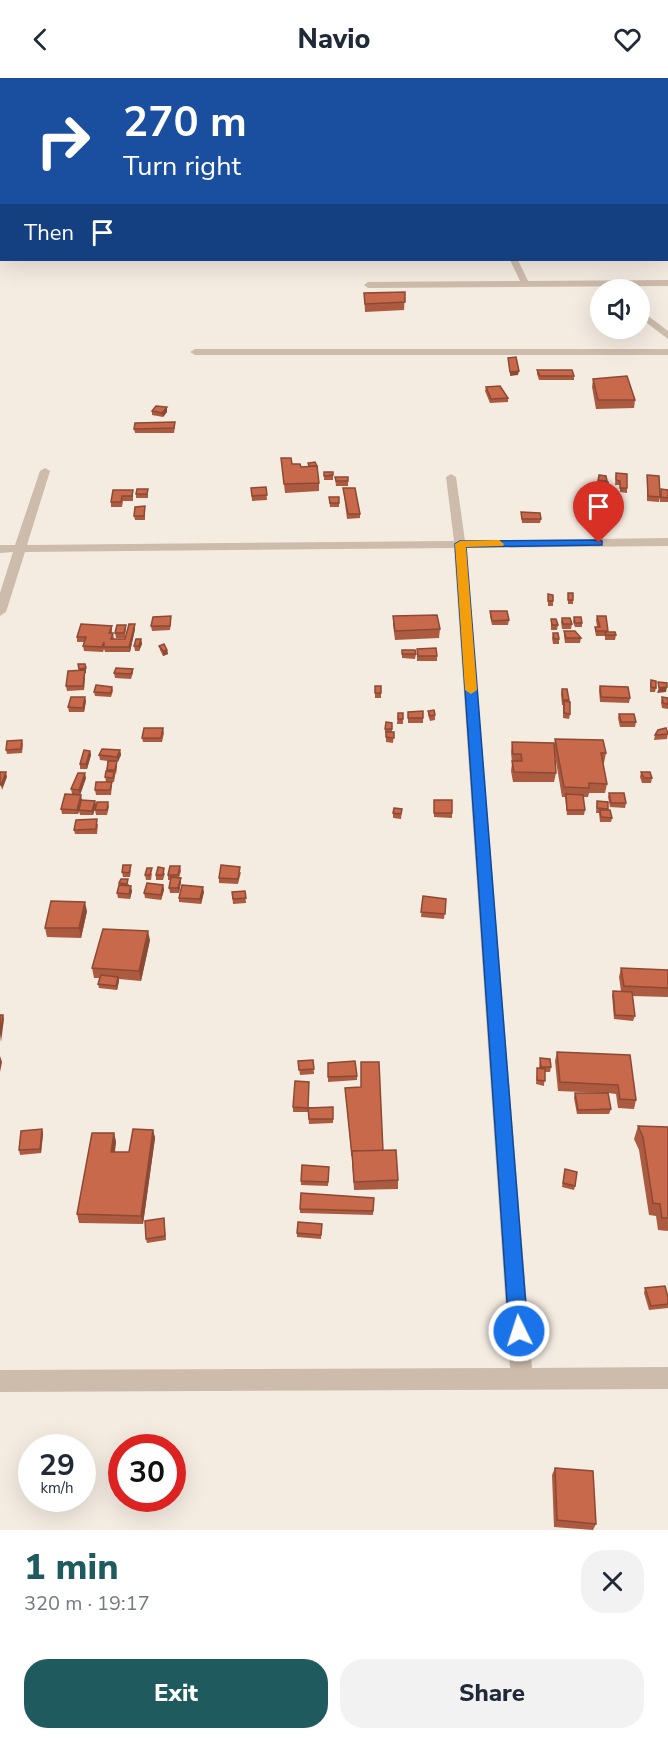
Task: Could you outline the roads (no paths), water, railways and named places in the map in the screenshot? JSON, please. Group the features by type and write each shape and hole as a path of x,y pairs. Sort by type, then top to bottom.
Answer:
{"street":[{"path":"514,261 525,284"},
{"path":"650,284 668,283"},
{"path":"368,285 590,285"},
{"path":"650,321 668,336"},
{"path":"195,352 668,352"},
{"path":"0,612 45,471"},
{"path":"451,477 460,544 522,1379"},
{"path":"0,549 668,542"},
{"path":"0,1382 668,1378"}]}
